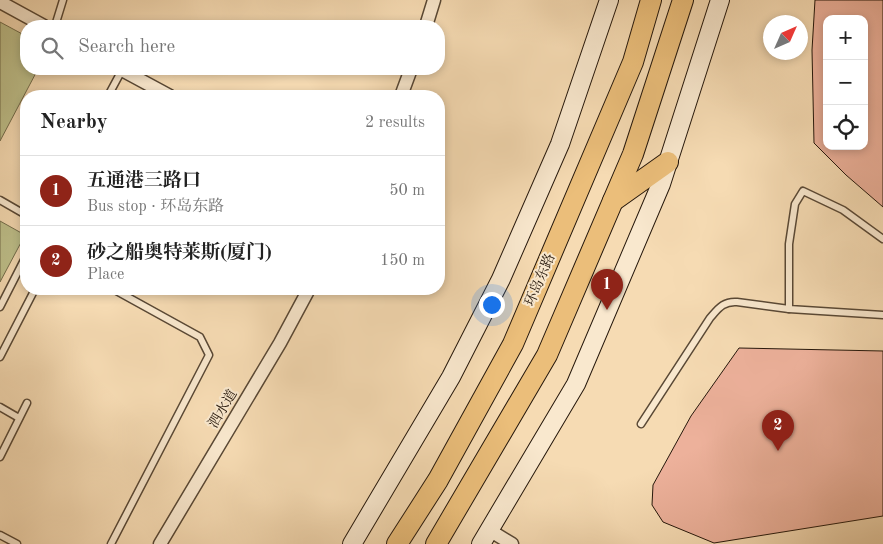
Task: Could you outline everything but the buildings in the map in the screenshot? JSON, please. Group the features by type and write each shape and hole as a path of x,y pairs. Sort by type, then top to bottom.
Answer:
{"main road":[{"name":"环岛东路","path":"397,544 438,480 513,344 633,62 651,0"},
{"path":"436,544 548,355 633,154 683,0"},
{"path":"613,201 668,162"}],"street":[{"path":"428,20 434,0"},
{"path":"352,544 451,377 501,280 560,144 609,0"},
{"path":"512,544 485,537 576,384 661,184 720,0"},
{"path":"0,2 33,20"},
{"path":"132,75 159,90"},
{"path":"404,90 409,75"},
{"name":"泗水道","path":"160,544 280,342 305,295"}],"lane":[{"path":"57,20 62,0"},
{"path":"111,90 118,75"},
{"path":"788,309 790,244 795,204 803,191 843,210 883,239"},
{"path":"0,200 20,212"},
{"path":"0,307 20,268"},
{"path":"0,357 33,295"},
{"path":"111,544 209,355 200,337 124,295"},
{"path":"641,424 710,318 721,306 729,302 788,309 883,315"},
{"path":"0,457 27,403"},
{"path":"0,407 19,418"},
{"path":"0,535 17,544"}],"green space":[{"path":"0,22 20,33 20,75 35,75 27,90 20,90 20,103 0,141"},
{"path":"0,221 20,232 20,244 0,282"}],"place":[{"name":"五通港三路口","path":"607,310"},
{"name":"砂之船奥特莱斯(厦门)","path":"778,451"}]}
